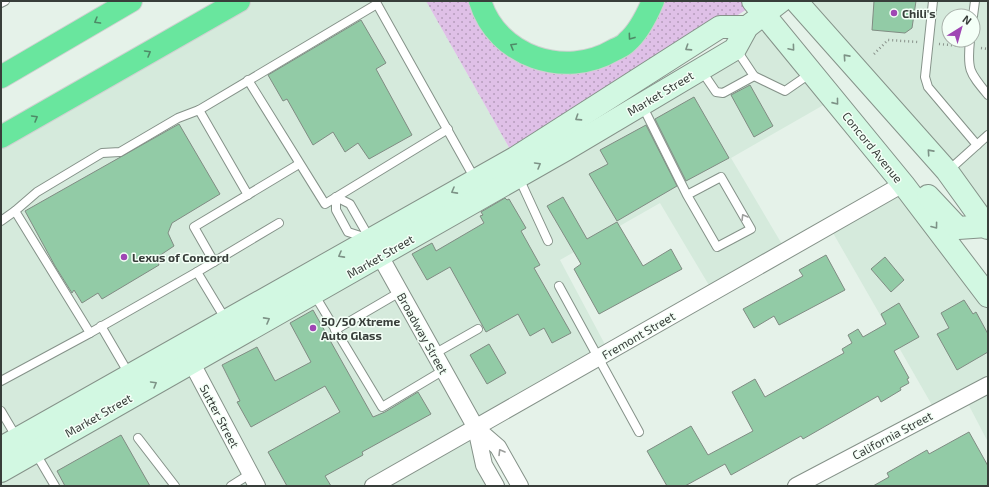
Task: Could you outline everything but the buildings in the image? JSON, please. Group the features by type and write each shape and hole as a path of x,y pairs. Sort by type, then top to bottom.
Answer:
{"highway":[{"path":"1,77 131,1"},
{"path":"1,137 239,1"},
{"path":"480,1 484,16 502,39 536,58 565,64 599,59 627,42 647,16 653,1"}],"main road":[{"path":"735,49 754,14 781,1"},
{"path":"796,1 947,171 988,226"},
{"name":"Concord Avenue","path":"754,14 812,72 903,184 988,296"},
{"name":"Market Street","path":"9,443 129,375 187,354 314,294 375,248 476,179 514,168 563,128 720,27 754,14"},
{"name":"Market Street","path":"1,471 187,354 226,320 375,248 514,168 642,104 735,49"},
{"path":"903,184 912,182 920,188 958,228 988,226"}],"street":[{"name":"Fremont Street","path":"373,486 903,184"},
{"name":"Broadway Street","path":"375,248 476,428 484,465 496,486"},
{"name":"Sutter Street","path":"187,354 254,480"},
{"name":"California Street","path":"796,486 988,385"},
{"name":"Broadway Street","path":"476,428 498,447 520,486"}],"lane":[{"path":"1,3 5,1"},
{"path":"933,1 925,77 928,87 977,145"},
{"path":"1,221 15,211 36,192 102,153 120,152 178,118 199,110 377,4 476,179"},
{"path":"969,48 969,71 988,95"},
{"path":"735,49 754,76 785,91 812,72"},
{"path":"701,69 716,92 723,93 754,76"},
{"path":"248,80 325,204 448,129"},
{"path":"642,104 687,195 717,247 751,228 721,177 687,195"},
{"path":"199,110 248,195"},
{"path":"947,171 988,135"},
{"path":"214,262 194,227 299,164"},
{"path":"514,168 548,241"},
{"path":"336,197 336,210 348,232 375,248"},
{"path":"336,197 350,204 375,248"},
{"path":"15,211 90,333"},
{"path":"1,380 90,333 279,223"},
{"path":"197,272 226,320"},
{"path":"559,286 639,432"},
{"path":"336,330 400,292"},
{"path":"314,294 382,407 444,370"},
{"path":"101,326 129,375"},
{"path":"434,354 478,329"},
{"path":"1,412 9,443"},
{"path":"138,438 175,486"},
{"path":"34,451 55,486"},
{"path":"231,486 254,480"}],"shaded area":[{"path":"239,1 426,1 515,158 1,448 1,137"},
{"path":"426,1 480,1 535,58 599,59 653,1 753,1 755,4 515,158"},
{"path":"796,1 988,1 988,228"},
{"path":"772,24 834,99 731,158 786,251 713,292 660,203 560,260 609,352 476,428 496,486 1,486 1,471 735,49"},
{"path":"903,184 988,296 988,442 964,396 936,412 829,226"}],"place":[{"name":"Chili's","path":"894,13"},
{"name":"Lexus of Concord","path":"124,257"},
{"name":"50/50 Xtreme Auto Glass","path":"313,328"}]}
